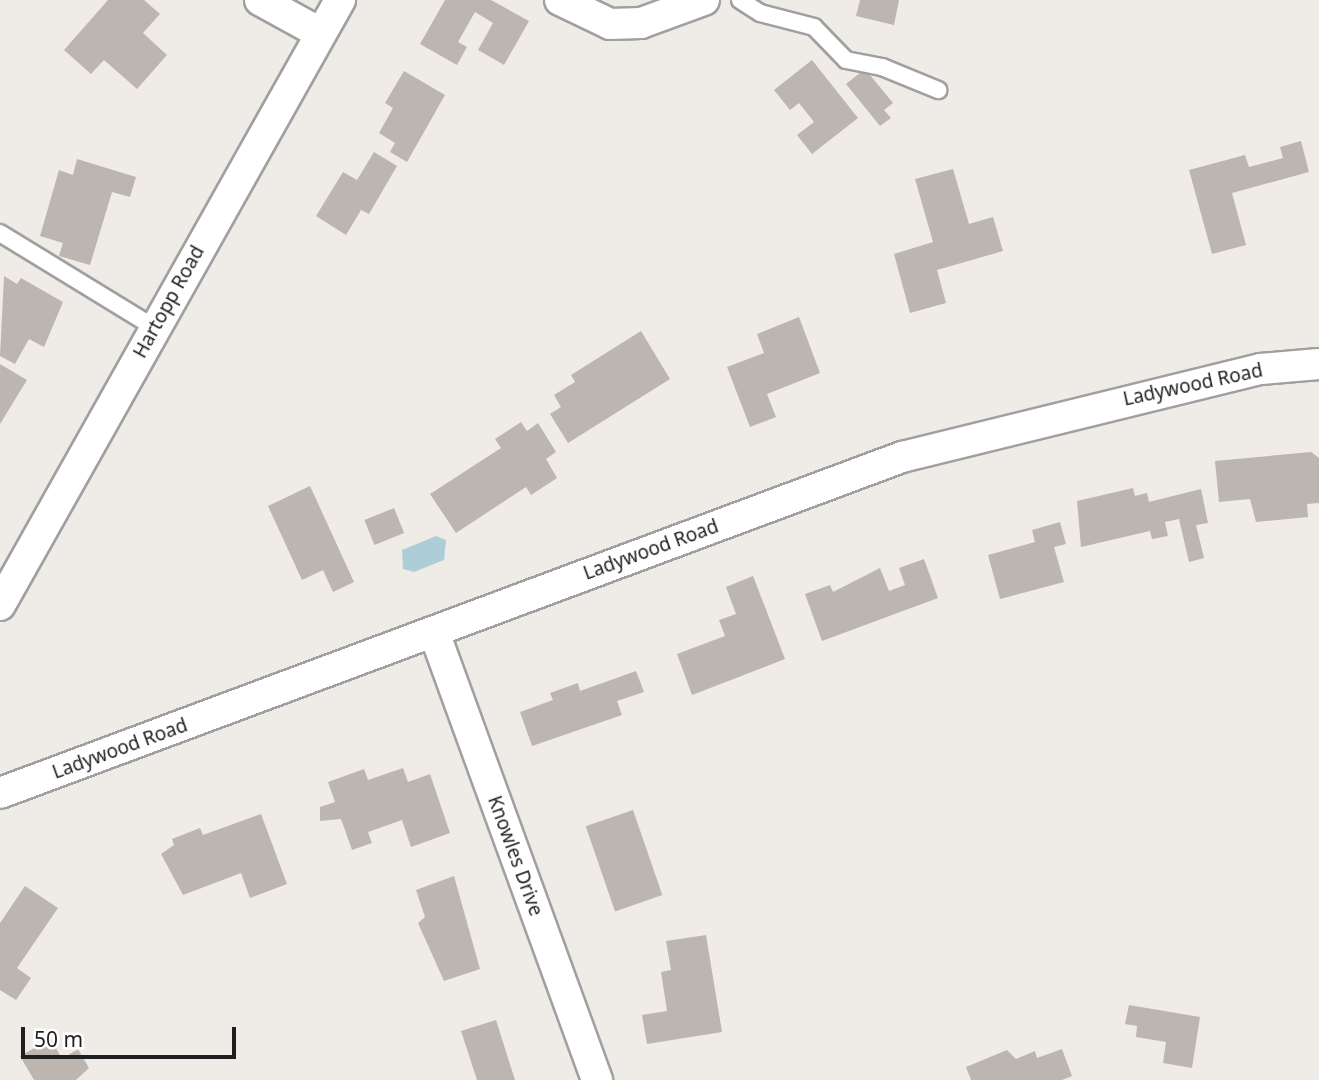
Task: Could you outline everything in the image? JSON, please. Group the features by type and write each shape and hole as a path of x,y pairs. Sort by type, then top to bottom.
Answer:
{"street":[{"path":"260,0 320,33"},
{"name":"Hartopp Road","path":"0,606 340,0"},
{"path":"560,0 610,23 641,23 704,0"},
{"name":"Ladywood Road","path":"0,793 902,457 1222,378 1319,365"},
{"name":"Knowles Drive","path":"434,632 597,1080"}],"lane":[{"path":"740,0 760,13 814,27 846,60 883,67 938,90"},
{"path":"0,233 155,328"}],"water":[{"path":"436,536 446,540 444,560 414,572 403,569 402,550"}],"building":[{"path":"108,0 144,0 160,14 143,33 167,55 137,89 104,60 91,74 64,50"},
{"path":"445,0 491,0 529,21 504,65 478,50 493,23 475,12 458,42 467,47 457,65 420,44"},
{"path":"860,0 899,0 894,25 856,16"},
{"path":"812,60 858,118 812,154 797,135 814,122 799,103 790,110 774,90"},
{"path":"865,69 893,103 884,110 891,118 880,126 846,84"},
{"path":"404,71 445,95 407,162 390,152 395,143 379,133 393,108 385,103"},
{"path":"1301,141 1309,172 1232,193 1246,245 1212,254 1189,170 1245,155 1249,167 1283,158 1280,147"},
{"path":"374,152 397,166 369,214 361,210 346,235 316,216 343,172 357,180"},
{"path":"77,159 136,177 130,197 112,192 90,265 59,256 63,243 40,236 59,170 73,175"},
{"path":"953,169 969,224 993,217 1003,251 937,270 946,303 910,313 894,254 933,242 915,179"},
{"path":"4,276 17,284 21,278 63,302 44,347 29,339 15,364 0,356"},
{"path":"799,317 820,373 767,394 776,417 750,427 727,367 764,353 757,334"},
{"path":"641,331 670,379 568,443 550,414 561,407 554,395 575,382 571,375"},
{"path":"0,364 27,380 0,424"},
{"path":"521,422 527,431 538,423 556,452 546,459 557,478 531,495 526,487 456,533 430,494 501,448 495,439"},
{"path":"1311,452 1319,458 1319,503 1307,504 1308,517 1256,522 1250,499 1219,502 1215,461"},
{"path":"310,486 354,582 333,592 323,570 302,580 268,506"},
{"path":"1133,488 1135,496 1147,493 1149,502 1201,489 1208,523 1196,525 1204,558 1189,562 1179,519 1165,522 1168,536 1152,539 1150,531 1081,547 1077,501"},
{"path":"394,508 404,533 374,545 364,520"},
{"path":"1060,522 1066,544 1054,547 1064,582 1000,599 988,555 1035,542 1032,530"},
{"path":"924,559 938,598 822,641 805,594 830,585 833,592 880,568 889,591 905,585 899,568"},
{"path":"753,576 785,659 692,695 677,654 725,636 719,620 736,614 726,587"},
{"path":"636,671 644,692 617,701 622,715 532,746 520,712 553,700 550,693 578,683 580,691"},
{"path":"403,768 408,782 430,774 450,833 411,847 402,820 368,832 372,843 352,850 341,819 320,821 320,807 335,802 328,782 364,769 368,780"},
{"path":"633,810 662,895 615,911 586,826"},
{"path":"261,814 287,884 250,898 241,873 183,895 161,854 174,845 172,839 200,828 203,835"},
{"path":"454,876 480,969 444,981 418,923 425,917 416,890"},
{"path":"25,886 58,908 17,968 31,978 16,1000 0,990 0,923"},
{"path":"706,935 722,1032 647,1044 642,1015 667,1011 661,972 671,970 666,941"},
{"path":"1129,1005 1200,1017 1192,1068 1163,1063 1166,1042 1136,1037 1137,1026 1125,1024"},
{"path":"496,1020 515,1080 477,1080 461,1031"},
{"path":"51,1039 62,1059 78,1049 89,1068 76,1080 34,1080 20,1056"},
{"path":"1062,1049 1072,1076 1062,1080 971,1080 966,1067 1007,1050 1016,1059 1035,1051 1037,1058"}]}
